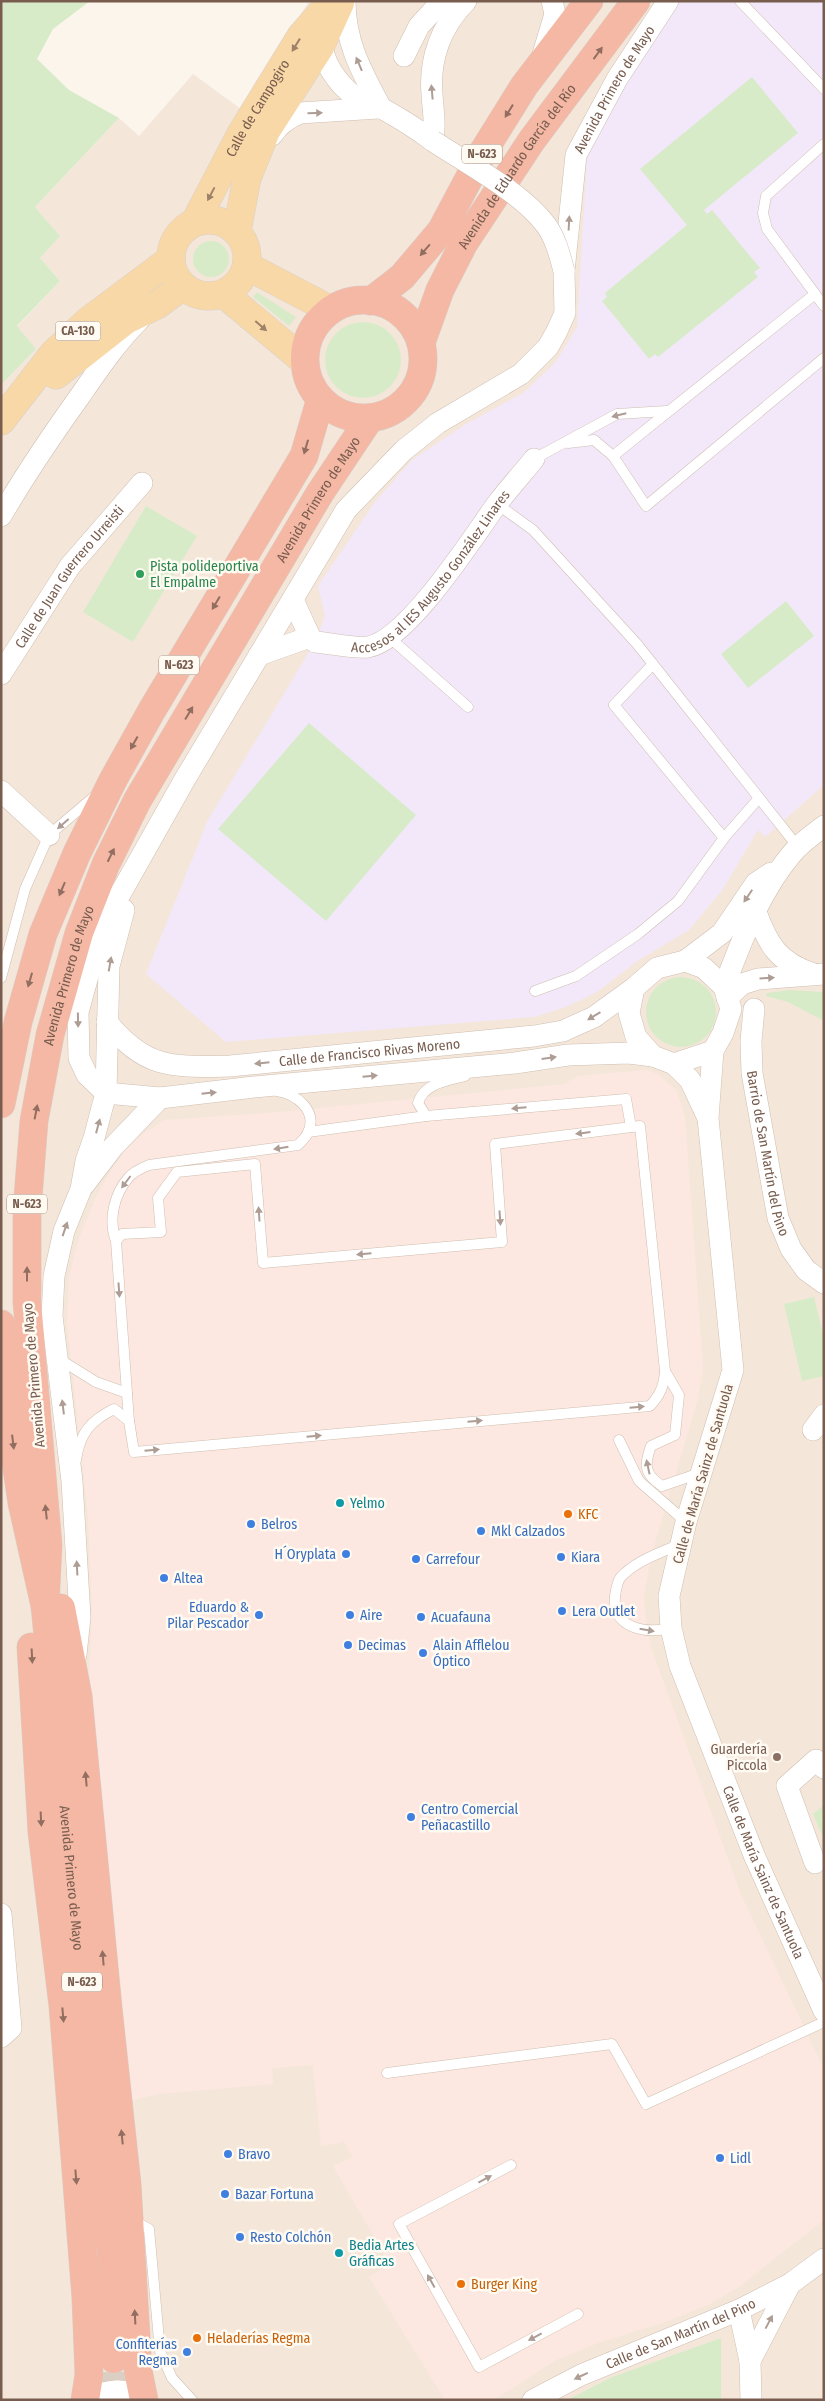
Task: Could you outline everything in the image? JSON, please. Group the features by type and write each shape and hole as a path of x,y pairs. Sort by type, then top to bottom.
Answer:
{"highway":[{"name":"Avenida de Eduardo García del Río","path":"371,300 402,277 441,231 483,152 524,86 589,1"},
{"name":"Avenida de Eduardo García del Río","path":"422,343 440,290 464,243 532,140 636,1"},
{"path":"371,300 385,305 408,320 422,343"},
{"name":"N-623","path":"371,300 358,301 331,310 320,319 313,330 306,345 303,360 307,378 320,400 342,414 370,418 396,408 408,399 418,386 422,372 422,343"},
{"name":"N-623","path":"1,1104 18,1022 43,934 78,853 113,780 152,710 304,456 320,400"},
{"name":"Avenida Primero de Mayo","path":"45,1606 48,1545 27,1302 30,1168 34,1121 50,1035 79,933 106,864 137,801 320,493 370,418"},
{"name":"Avenida Primero de Mayo","path":"1,1324 4,1395 22,1503 45,1606 111,2254 114,2359"},
{"path":"22,1503 42,1832 63,2006 86,2298 89,2375 85,2400"},
{"path":"48,1545 78,1696 129,2218 138,2370 144,2400"}],"main road":[{"name":"Calle de Campogiro","path":"237,231 247,178 266,130 320,47 336,3"},
{"name":"Calle de Campogiro","path":"195,222 242,132 301,36 336,3"},
{"path":"210,219 225,223 237,231 247,248 247,266 239,283 224,294 210,296 195,294 182,286 174,274 171,259 174,243 182,231 195,222 210,219"},
{"name":"CA-130","path":"1,421 54,353 88,321 171,259"},
{"path":"247,266 331,310"},
{"name":"CA-130","path":"1,421 101,338 126,320 157,304 182,286"},
{"path":"224,294 303,360"},
{"path":"93,2400 113,2394 124,2395 136,2400"}],"street":[{"path":"404,56 419,26 442,1"},
{"path":"433,141 436,122 431,79 433,60 448,22 466,1"},
{"path":"524,86 544,54 555,14 552,1"},
{"name":"Avenida Primero de Mayo","path":"106,1093 87,1075 79,1058 78,1012 91,965 110,912 259,655 346,510 376,476 404,450 438,423 521,374 548,347 564,313 564,271 576,155 617,79 668,1"},
{"path":"247,178 277,127 290,117 300,114 381,108 348,40 345,24 336,3"},
{"name":"Avenida Primero de Mayo","path":"320,47 327,63 342,85 360,100 381,108 526,204 546,226 559,250 564,271"},
{"path":"101,366 101,338 108,319 129,303 144,280"},
{"path":"1,516 22,481 101,366 129,330 157,304"},
{"name":"Accesos al IES Augusto González Linares","path":"310,637 315,642 369,647 396,633 420,607 468,547 497,504 534,459"},
{"name":"Calle de Juan Guerrero Urreisti","path":"1,674 70,566 142,483"},
{"path":"259,655 310,637 293,600"},
{"path":"1,792 49,835"},
{"path":"726,992 744,936 784,864 798,847 822,831"},
{"name":"Avenida Primero de Mayo","path":"78,1696 76,1653 80,1617 72,1480 52,1316 54,1276 64,1231 81,1189 86,1161 106,1093 108,966 138,862"},
{"path":"685,961 704,968 726,992 731,1009 724,1034 713,1051 674,1064 653,1056 636,1037 629,1013 634,988 657,968 685,961 722,933 756,883 784,864"},
{"path":"756,912 771,944 780,958 801,970 819,974"},
{"path":"722,933 744,936 771,944"},
{"path":"726,992 758,979 819,974"},
{"name":"Calle de Francisco Rivas Moreno","path":"107,1022 123,1042 142,1056 162,1063 184,1067 230,1066 534,1036 563,1031 594,1018 634,988"},
{"name":"Barrio de San Martín del Pino","path":"754,1009 751,1041 752,1073 778,1218 791,1249 806,1270 824,1283"},
{"name":"Calle de María Sainz de Santuola","path":"713,1051 708,1118 733,1370 686,1522 669,1596 670,1628 680,1666 754,1855 824,2011"},
{"name":"Calle de Francisco Rivas Moreno","path":"106,1093 160,1098 602,1053 653,1056"},
{"name":"Calle de María Sainz de Santuola","path":"674,1064 690,1080 708,1118"},
{"name":"Avenida Primero de Mayo","path":"81,1189 113,1146 160,1098"},
{"path":"815,1863 787,1786 821,1761"},
{"path":"1,1914 11,2028 1,2038"},
{"name":"Calle de San Martín del Pino","path":"533,2400 581,2375 740,2310 790,2284 824,2259"},
{"path":"750,2361 790,2284"},
{"path":"740,2310 750,2361 751,2400"}],"lane":[{"path":"740,1 824,89"},
{"path":"824,144 766,196 763,213 768,228 824,306"},
{"path":"612,456 815,294"},
{"path":"562,444 594,440 612,456 646,506 824,358"},
{"path":"534,459 617,414 667,411"},
{"path":"497,504 533,530 653,664 798,847"},
{"path":"389,637 468,708"},
{"path":"653,664 614,705 724,838"},
{"path":"1,978 26,889 49,835 113,780"},
{"path":"535,991 576,976 638,934 678,901 724,838 759,798"},
{"path":"426,1116 418,1103 420,1094 432,1085 515,1063"},
{"path":"116,1241 122,1234 161,1232 158,1198 177,1172 255,1164 263,1263 502,1242 496,1144 640,1126 665,1371 664,1384 658,1397 650,1406 134,1452 129,1421 116,1241 111,1229 114,1206 119,1191 130,1176 149,1164 298,1145 308,1132 311,1116 304,1104 288,1093 254,1087"},
{"path":"308,1132 426,1116 626,1099 631,1127"},
{"path":"57,1358 96,1382 127,1393"},
{"path":"665,1371 678,1395 678,1427 675,1435 651,1446 646,1458 646,1467 652,1479 662,1486 701,1473"},
{"path":"72,1480 77,1454 90,1423 114,1409 129,1421"},
{"path":"619,1440 639,1481 686,1522"},
{"path":"670,1628 654,1632 631,1627 621,1620 617,1611 616,1590 619,1579 636,1564 682,1543"},
{"path":"387,2073 612,2044 646,2104 824,2022"},
{"path":"511,2166 399,2224 479,2367 578,2314"},
{"path":"129,2218 149,2229 160,2350 172,2378 192,2400"}],"shaded area":[{"path":"309,1 824,1 824,2400 1,2400 1,385 36,349 17,327 60,281 40,258 59,235 35,207 119,118 139,136 193,74 241,109"},
{"path":"678,1 824,1 824,785 765,837 758,830 723,889 689,930 639,960 597,992 566,1007 534,1017 226,1042 146,974 208,820 315,642 325,616 318,586 375,502 412,460 466,424 523,393 555,363 577,327 587,158 609,112 643,54"},
{"path":"647,1070 657,1074 677,1091 685,1117 703,1368 697,1402 652,1553 644,1595 645,1612 651,1648 742,1897 824,2069 824,2220 737,2288 708,2305 668,2321 598,2343 556,2360 494,2400 445,2400 369,2277 390,2264 333,2166 353,2157 344,2142 321,2146 313,2065 272,2068 273,2084 158,2094 129,2101 89,1687 92,1610 88,1517 67,1322 69,1277 78,1241 96,1197 110,1172 124,1151 143,1134 165,1120 268,1113 565,1084 577,1076"}],"green space":[{"path":"1,1 90,1 53,29 37,59 69,90 119,118 35,207 60,236 40,258 60,281 17,326 36,349 1,385"},
{"path":"752,77 798,133 704,210 707,214 712,210 760,268 754,272 758,277 658,357 655,354 649,359 602,301 607,297 605,293 687,225 640,169"},
{"path":"211,241 218,242 224,246 228,252 228,266 224,272 218,276 211,277 204,276 198,272 194,266 193,259 194,252 198,246 204,242"},
{"path":"257,292 296,317 289,326 253,297"},
{"path":"363,322 377,325 390,333 398,346 401,360 398,374 390,387 377,395 363,398 349,395 336,387 328,374 325,360 328,346 336,333 349,325"},
{"name":"Pista polideportiva El Empalme","path":"146,506 197,536 133,642 83,612"},
{"path":"786,601 814,636 748,688 721,654"},
{"path":"309,723 416,815 326,921 218,829"},
{"path":"688,977 701,983 710,992 714,998 716,1012 714,1026 706,1037 695,1045 674,1047 667,1045 656,1037 648,1026 646,1005 648,998 656,987 667,979"},
{"path":"789,990 824,992 824,1021 788,1002 766,996 767,993"},
{"path":"814,1297 824,1338 824,1376 802,1381 784,1304"},
{"path":"824,1805 824,1840 813,1814"},
{"path":"721,2338 721,2400 567,2400 612,2377"}],"tunnel":[{"path":"114,2359 114,2400"}],"place":[{"name":"Pista polideportiva El Empalme","path":"140,574"},
{"name":"Yelmo","path":"340,1503"},
{"name":"KFC","path":"568,1514"},
{"name":"Belros","path":"251,1524"},
{"name":"Mkl Calzados","path":"481,1531"},
{"name":"H´Oryplata","path":"346,1554"},
{"name":"Kiara","path":"561,1557"},
{"name":"Carrefour","path":"416,1559"},
{"name":"Altea","path":"164,1578"},
{"name":"Lera Outlet","path":"562,1611"},
{"name":"Eduardo & Pilar Pescador","path":"259,1615"},
{"name":"Aire","path":"350,1615"},
{"name":"Acuafauna","path":"421,1617"},
{"name":"Decimas","path":"348,1645"},
{"name":"Alain Afflelou Óptico","path":"423,1653"},
{"name":"Guardería Piccola","path":"777,1757"},
{"name":"Centro Comercial Peñacastillo","path":"411,1817"},
{"name":"Bravo","path":"228,2154"},
{"name":"Lidl","path":"720,2158"},
{"name":"Bazar Fortuna","path":"225,2194"},
{"name":"Resto Colchón","path":"240,2237"},
{"name":"Bedia Artes Gráficas","path":"339,2253"},
{"name":"Burger King","path":"461,2284"},
{"name":"Heladerías Regma","path":"197,2338"},
{"name":"Confiterías Regma","path":"187,2352"}]}
